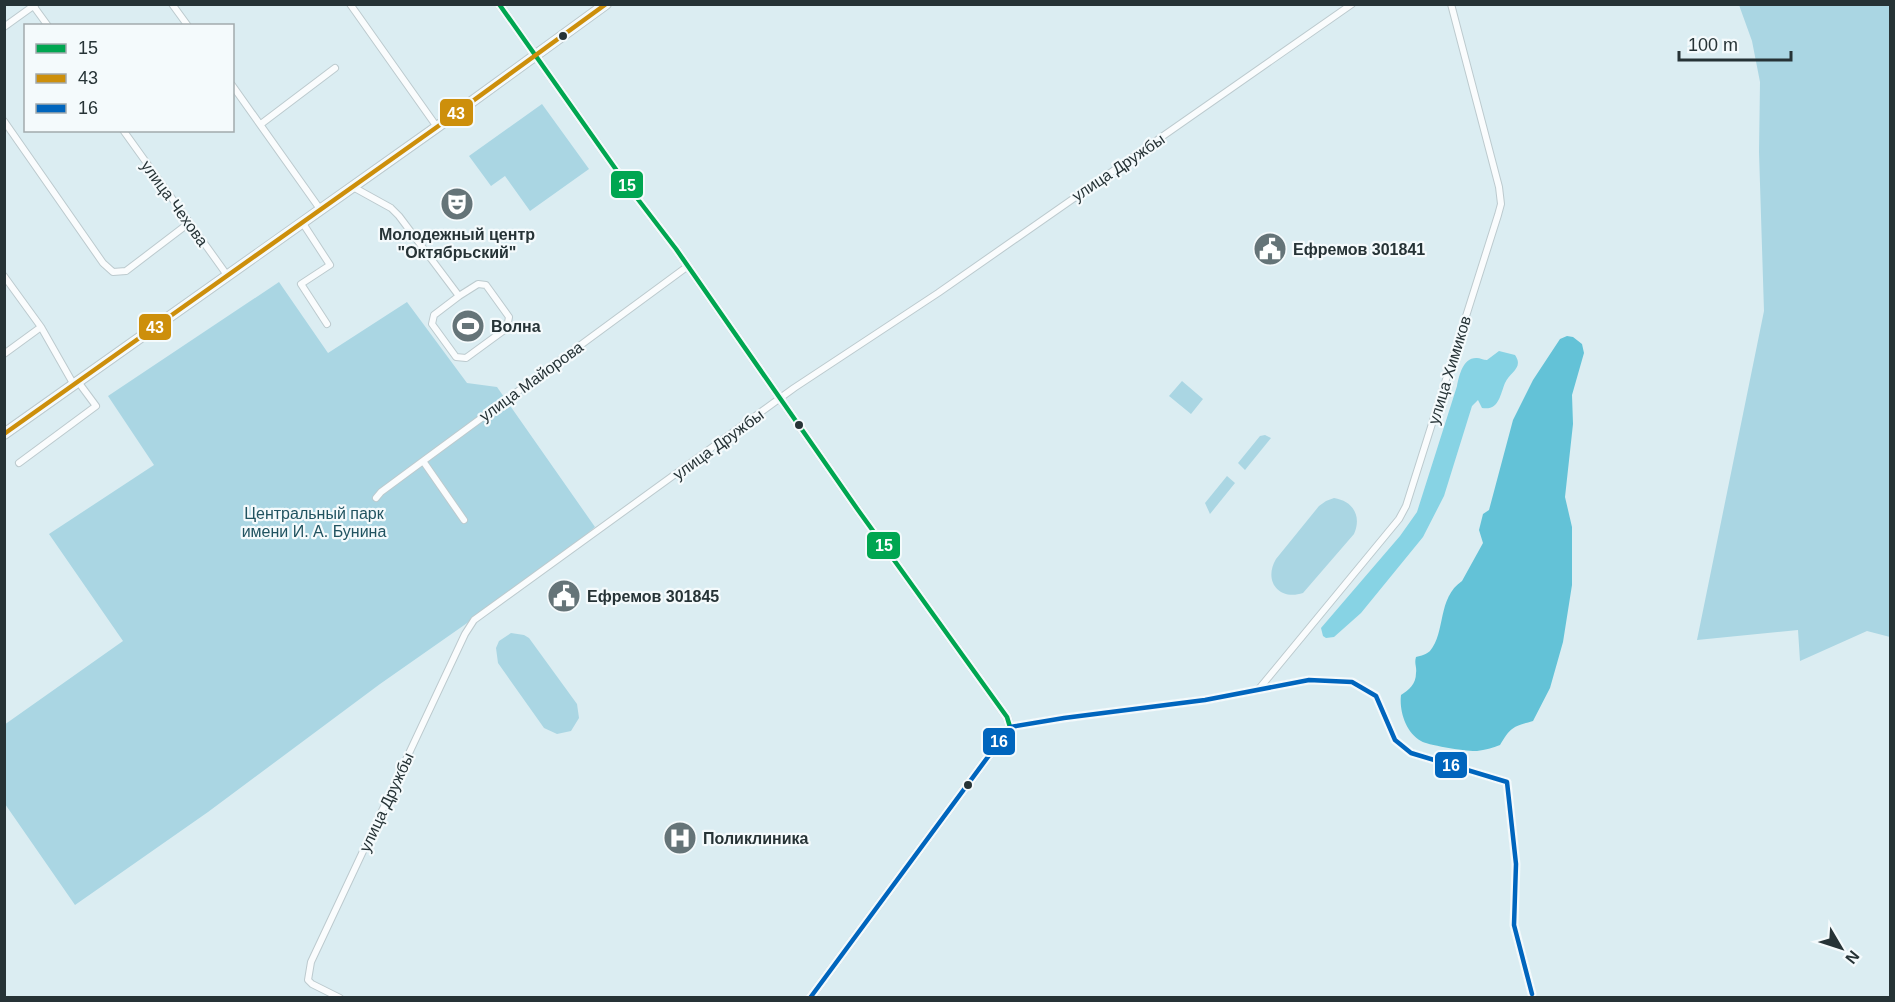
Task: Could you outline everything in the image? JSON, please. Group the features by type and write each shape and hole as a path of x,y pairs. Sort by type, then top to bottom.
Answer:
{"main road":[{"path":"4,434 437,127 606,4"}],"street":[{"path":"172,4 187,24"},
{"path":"350,4 437,127"},
{"path":"500,4 627,185 688,266 1006,717 1010,727"},
{"name":"улица Дружбы","path":"340,998 308,980 311,962 465,634 474,620 780,399 938,293 1352,4"},
{"name":"улица Химиков","path":"1258,690 1399,519 1406,506 1498,215 1501,204 1499,187 1450,4"},
{"path":"4,27 34,5 47,24"},
{"path":"261,124 335,68"},
{"path":"234,88 320,209"},
{"path":"4,122 103,263 113,272 126,271 189,223"},
{"name":"улица Чехова","path":"124,132 227,275"},
{"path":"353,187 391,208 399,216 459,296"},
{"path":"302,222 330,265 301,284 327,324"},
{"name":"улица Майорова","path":"376,498 381,492 688,266"},
{"path":"4,276 41,327 77,384 96,406 19,463"},
{"path":"478,284 486,285 509,317 507,328 466,358 456,357 432,324 434,315 459,296 478,284"},
{"path":"4,354 41,327"},
{"path":"423,461 464,520"},
{"path":"810,998 1010,727 1205,700 1309,680 1352,682 1376,696 1395,740 1411,753 1507,782 1516,864 1514,925 1532,994"}],"green space":[{"path":"1739,5 1890,5 1890,637 1867,631 1800,661 1798,630 1697,640 1764,311 1759,152 1760,82 1752,41"},
{"path":"542,104 589,169 530,211 505,176 491,186 469,156"},
{"name":"Центральный парк имени И. А. Бунина","path":"279,282 328,353 407,302 467,383 497,387 595,527 547,567 380,684 208,812 75,905 5,804 4,725 123,641 49,534 154,465 108,396"},
{"path":"1182,381 1203,399 1191,414 1169,396"},
{"path":"1265,435 1271,438 1245,470 1238,463 1260,436"},
{"path":"1227,476 1235,483 1210,514 1205,503"},
{"path":"1334,498 1346,502 1354,510 1357,521 1354,534 1303,593 1294,595 1280,592 1271,575 1276,559 1319,506"},
{"path":"511,633 529,638 577,704 579,718 571,731 557,734 544,728 498,663 496,648 499,641"}],"shaded area":[{"path":"1567,336 1573,337 1582,344 1584,353 1572,395 1573,424 1565,497 1572,527 1572,585 1563,642 1550,688 1533,721 1513,728 1500,745 1473,751 1425,743 1411,733 1408,727 1402,714 1401,695 1409,689 1416,677 1416,657 1429,652 1435,643 1449,596 1462,581 1483,543 1479,530 1483,514 1489,510 1513,420 1533,380 1560,339"},
{"path":"1499,351 1515,355 1517,367 1507,379 1495,405 1482,408 1478,400 1472,406 1444,496 1423,537 1361,613 1334,637 1326,638 1321,628 1400,536 1417,512 1465,364 1472,359 1487,360"}],"transit line":[{"name":"15","path":"499,4 627,185 676,249 858,510 1007,717 1010,727"},
{"name":"43","path":"4,434 437,127 606,4"},
{"name":"16","path":"810,998 1010,727 1205,700 1309,680 1352,682 1376,696 1395,740 1411,753 1507,782 1516,864 1514,925 1532,994"}],"place":[{"name":"Молодежный центр \"Октябрьский\"","path":"457,204"},
{"name":"Ефремов 301841","path":"1270,249"},
{"name":"Волна","path":"468,326"},
{"name":"Ефремов 301845","path":"564,596"},
{"name":"Поликлиника","path":"680,838"}]}
